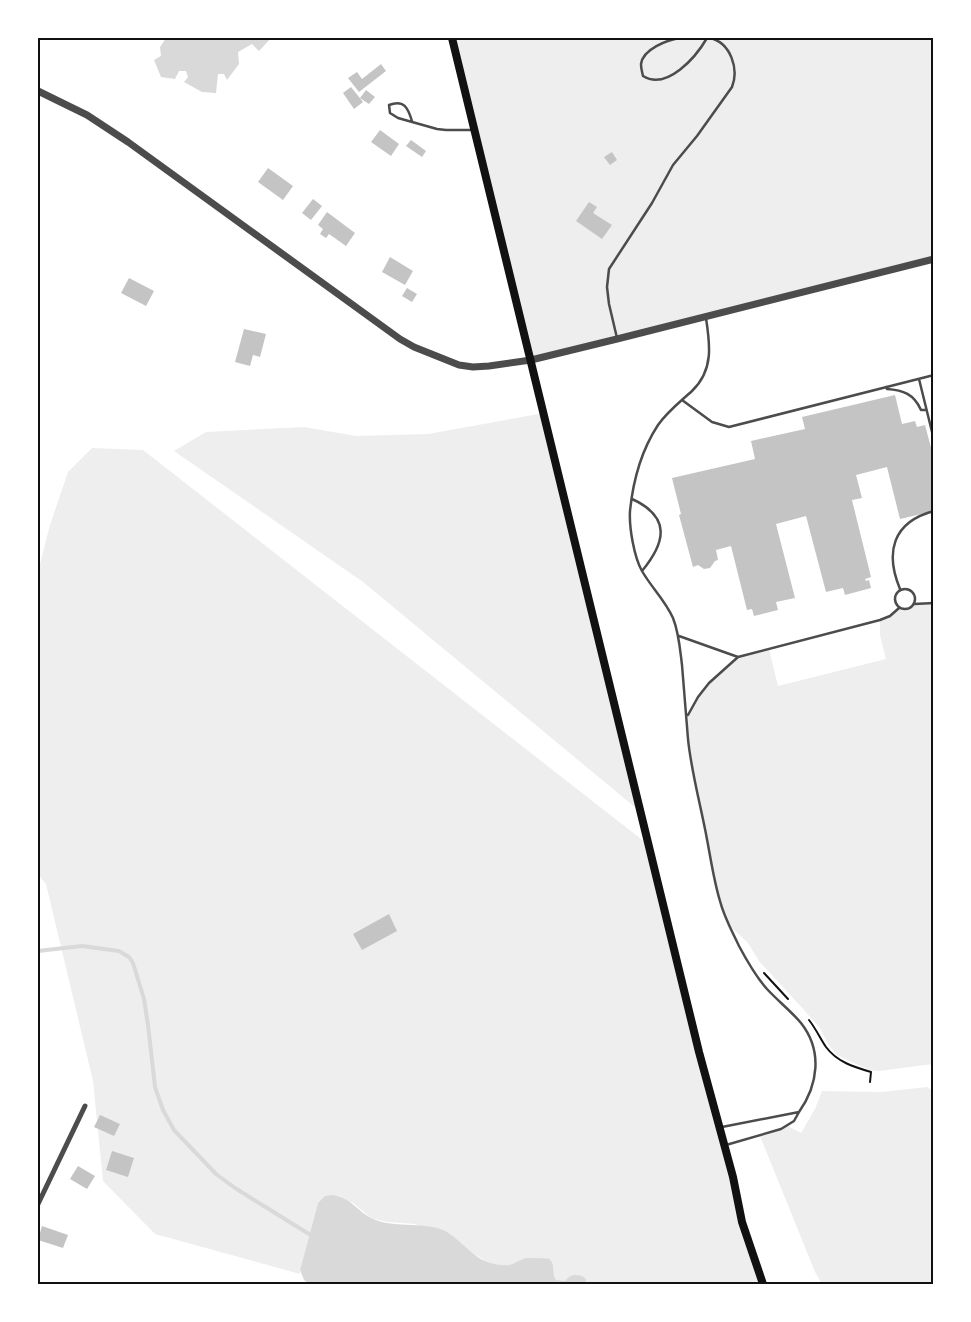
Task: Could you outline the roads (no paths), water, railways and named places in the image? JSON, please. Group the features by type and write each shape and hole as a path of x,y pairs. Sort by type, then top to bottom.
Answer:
{"main road":[{"path":"452,38 699,1052 742,1222 764,1284"}],"street":[{"path":"38,91 87,115 128,142 377,324 414,347 459,365 473,367 489,366 531,360 706,318 934,259"},
{"path":"38,1204 85,1106"}],"lane":[{"path":"617,339 607,287 609,269 652,203 673,165 697,136 736,79 733,60 726,48 714,38 708,38 684,67 670,76 659,80 650,80 643,76 641,64 645,55 651,49 680,38"},
{"path":"412,120 408,107 404,104 400,102 389,105 392,115 441,130 475,130"},
{"path":"706,318 710,344 708,365 700,382 659,424 648,444 635,478 630,515 636,555 642,571 673,618 679,636 688,740 720,901 729,925 751,967 770,992 802,1024 815,1053 815,1079 812,1090 794,1121 781,1129 724,1145"},
{"path":"682,400 712,422 729,427 934,375"},
{"path":"919,379 934,440"},
{"path":"886,387 887,389 900,390 913,396 921,410 926,410"},
{"path":"632,499 644,504 653,511 660,526 658,548 642,571"},
{"path":"900,589 894,575 892,561 894,544 902,530 910,522 922,514 934,511"},
{"path":"899,608 894,600 895,595 900,589 906,588 913,592 914,604"},
{"path":"687,716 709,683 738,657 880,620 890,616 899,608 908,609 914,604 934,603"},
{"path":"679,636 738,657"},
{"path":"719,1127 799,1112"}],"waterway":[{"path":"38,951 82,946 119,951 129,957 133,963 144,999 155,1087 163,1110 174,1130 216,1174 309,1234"}]}
